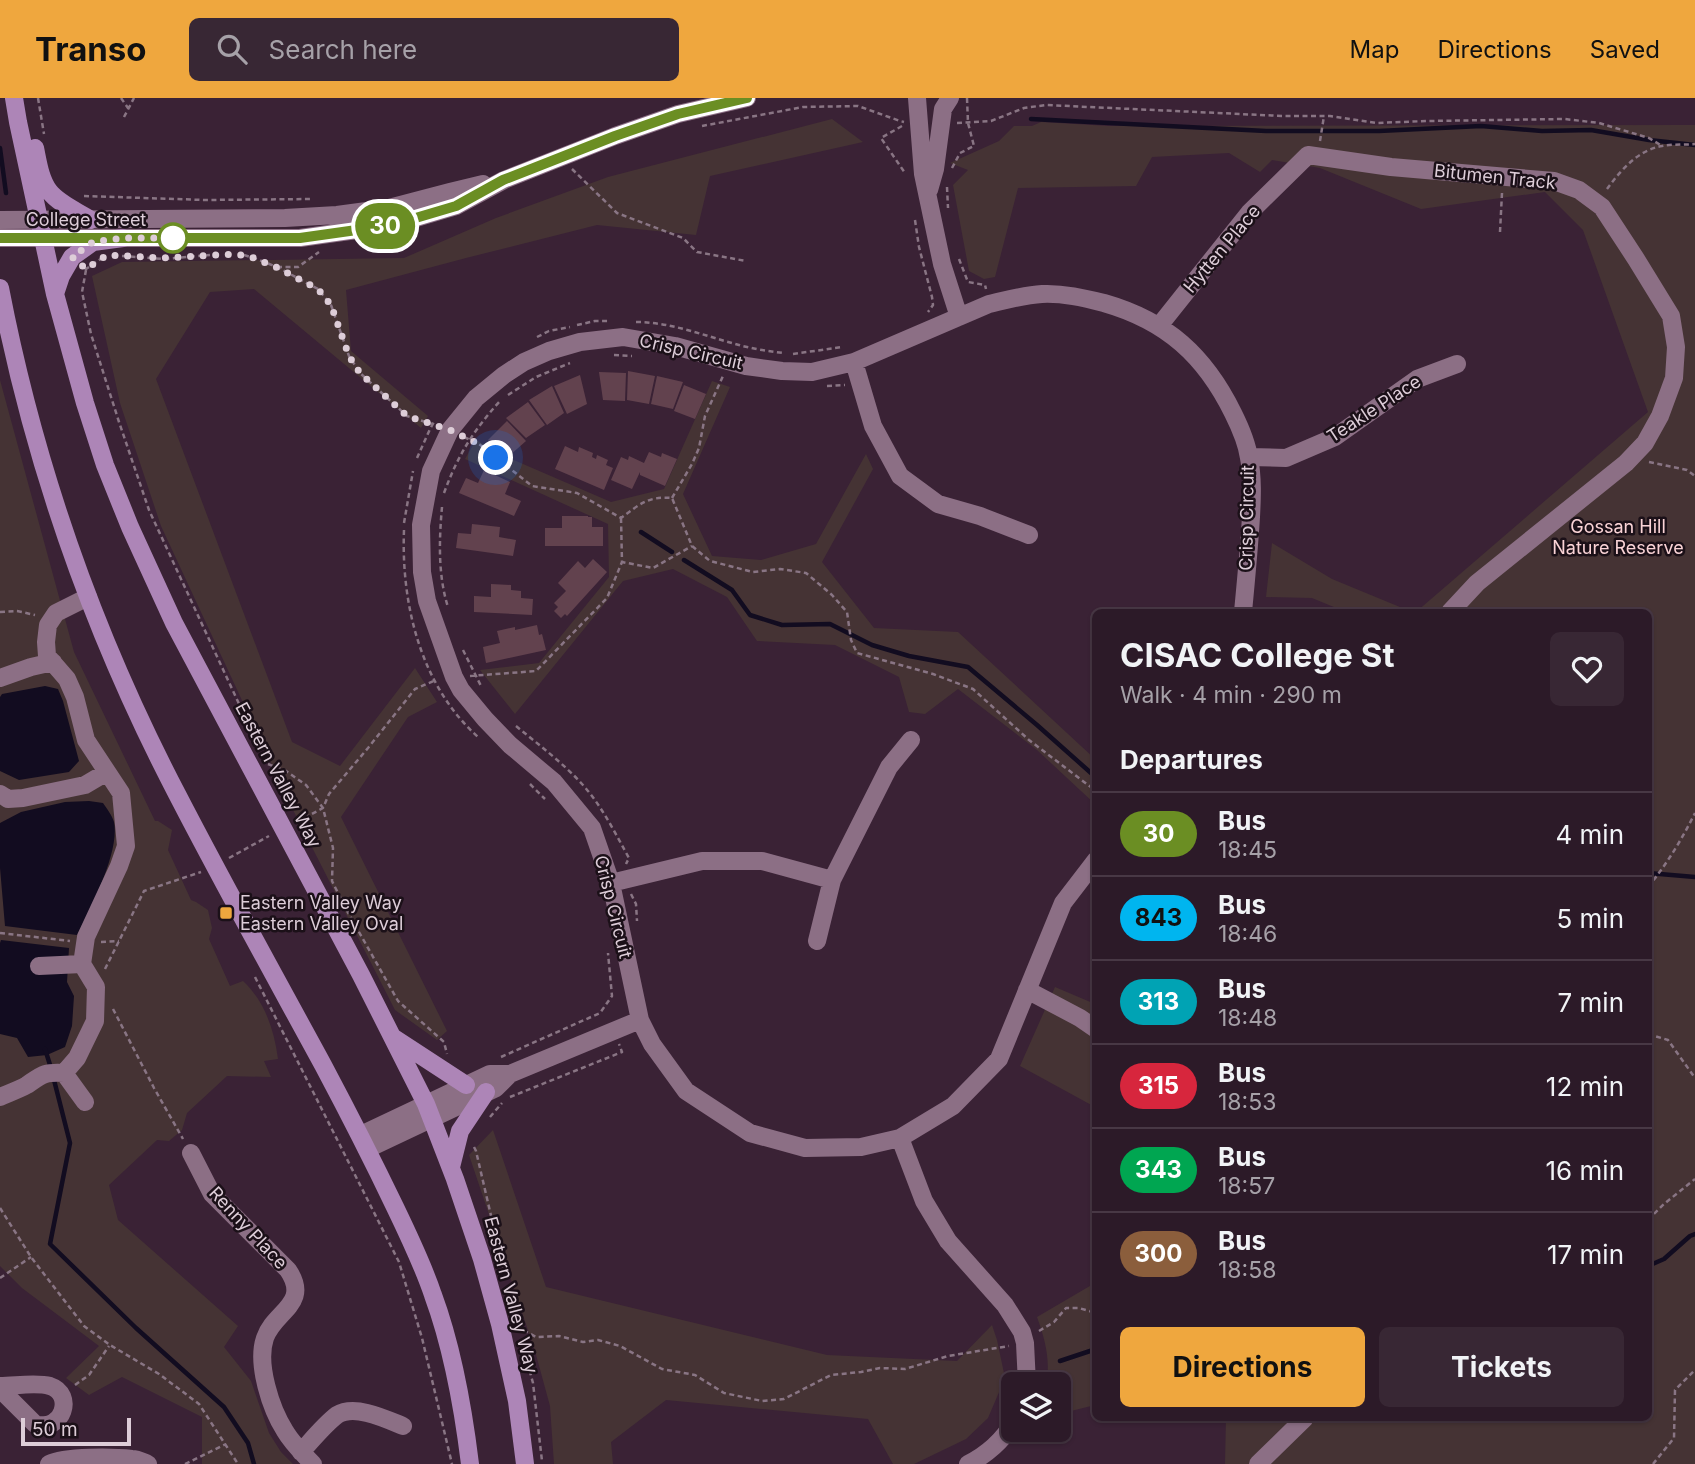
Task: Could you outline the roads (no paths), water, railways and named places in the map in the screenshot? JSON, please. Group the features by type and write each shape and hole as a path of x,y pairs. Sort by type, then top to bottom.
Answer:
{"main road":[{"name":"Eastern Valley Way","path":"14,98 55,294 85,403 106,465 130,527 174,623 394,1038 429,1111 482,1259 500,1324 517,1401 525,1464"},
{"path":"18,122 33,143 48,190 60,201 91,220"},
{"path":"55,294 72,257 93,242 122,247"},
{"path":"0,289 11,348 48,482 109,650 145,731 364,1142 421,1261 435,1298 456,1376 470,1464"},
{"path":"394,1038 466,1085"},
{"path":"451,1167 460,1131 486,1092"}],"street":[{"name":"College Street","path":"0,238 43,238 122,247 300,238 392,225 456,206 503,180 615,136 678,114 747,98"},
{"path":"917,98 923,174 942,264 959,317"},
{"path":"928,194 935,169 943,109 950,98"},
{"name":"Hytten Place","path":"1159,326 1249,213 1308,155 1318,156"},
{"name":"Bitumen Track","path":"1318,156 1391,167 1554,181 1579,190 1602,206 1671,316 1676,346 1674,378 1660,416 1645,443 1626,463 1477,583 1453,609"},
{"name":"College Street","path":"0,220 285,218 362,213 503,180"},
{"name":"Crisp Circuit","path":"1092,865 1063,903 999,1059 953,1106 900,1138 861,1147 805,1148 750,1133 685,1091 652,1044 640,1020 619,881 592,828 554,782 510,745 461,690 426,601 421,562 421,526 440,424 524,362 580,342 623,337 675,346 746,366 812,372 851,354 989,304 1042,294 1078,296 1127,310 1159,326 1178,339 1201,362 1222,390 1238,423 1249,457 1252,489 1243,609"},
{"path":"851,354 873,426 900,476 938,505 980,516 1029,535"},
{"name":"Teakle Place","path":"1249,457 1286,458 1335,437 1417,379 1457,364"},
{"path":"64,1073 77,1058 95,1021 96,986 82,964 86,937 126,846 121,793 86,740 75,697 67,679 47,656 48,625 56,613 88,597"},
{"path":"0,678 53,662"},
{"path":"817,941 832,880 889,767 911,740"},
{"path":"0,794 8,799 23,798 73,788 85,785 107,772"},
{"path":"619,881 702,861 762,861 832,880"},
{"path":"39,966 82,964"},
{"path":"1027,990 1092,1026"},
{"path":"429,1111 466,1085 490,1074 510,1074 640,1020"},
{"path":"0,1097 26,1085 37,1076 50,1072 64,1073"},
{"path":"64,1073 85,1102"},
{"path":"364,1142 429,1111 496,1088 510,1074"},
{"path":"900,1138 925,1201 948,1241 1005,1306 1022,1332 1026,1372"},
{"name":"Renny Place","path":"191,1153 212,1194 294,1279 294,1298 268,1330 263,1341 262,1354 265,1381 273,1408 285,1431 307,1458 334,1419 345,1412 363,1412 403,1426"},
{"path":"47,1385 61,1395 64,1405 61,1415 54,1423 40,1426 30,1421 0,1388 47,1385"},
{"path":"1258,1464 1301,1421"},
{"path":"968,1464 1001,1439"},
{"path":"49,1464 66,1459 125,1458 148,1464"}],"waterway":[{"path":"1031,119 1266,131 1379,131 1481,126 1542,131 1591,130 1695,145"},
{"path":"0,148 6,193"},
{"path":"641,532 672,552"},
{"path":"684,560 732,590 750,615 782,625 830,624 872,645 909,656 968,667 1092,773"},
{"path":"1652,873 1695,877"},
{"path":"45,1049 51,1068"},
{"path":"53,1076 70,1143 50,1244 136,1328 224,1407 248,1443 254,1464"},
{"path":"1652,1264 1664,1259 1695,1234"},
{"path":"1060,1361 1092,1350"}],"place":[{"name":"Eastern Valley Way Eastern Valley Oval","path":"226,913"}],"park label":[{"name":"Gossan Hill Nature Reserve","path":"1618,537"}]}
